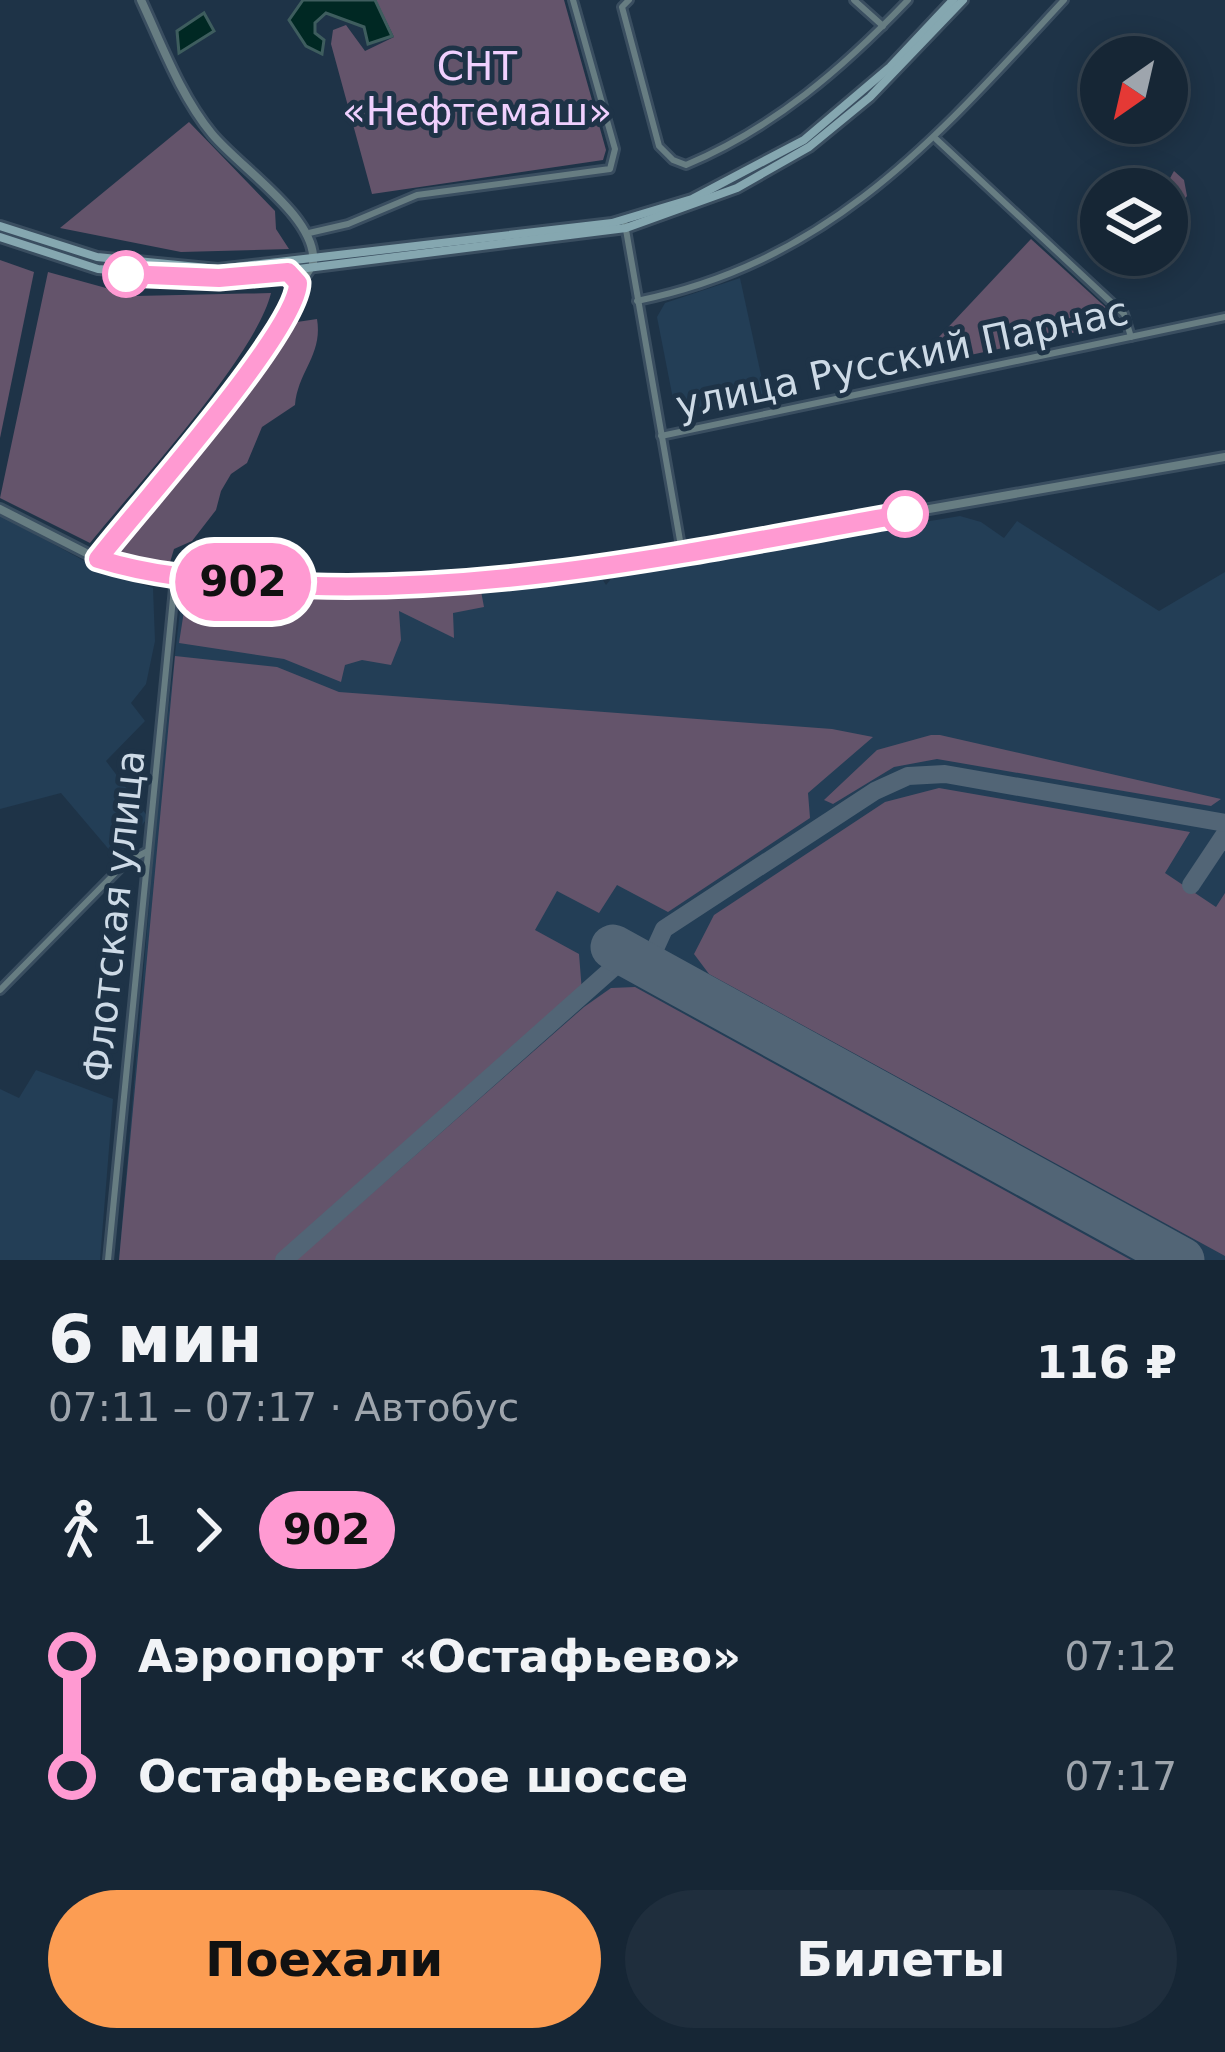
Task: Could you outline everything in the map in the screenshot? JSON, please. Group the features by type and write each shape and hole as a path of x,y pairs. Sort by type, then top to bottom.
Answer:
{"main road":[{"path":"625,224 734,181 804,140 878,79 953,0"},
{"path":"0,226 97,257 218,268 312,265 625,224 737,188 809,147 870,97 963,0"},
{"path":"0,237 81,265 134,275 219,278 288,272 312,265"}],"street":[{"path":"98,559 185,458 298,293 312,265 309,233 207,129 141,0"},
{"path":"309,233 348,224 417,195 610,169 615,149 573,0"},
{"path":"629,0 622,7 659,146 686,165 730,146 830,78 908,0"},
{"path":"854,0 883,26"},
{"path":"637,302 722,277 799,242 875,193 936,139 1064,0"},
{"path":"936,139 1124,314 1131,337"},
{"path":"625,224 682,552"},
{"path":"288,272 296,279 298,293"},
{"name":"улица Русский Парнас","path":"661,436 1225,317"},
{"path":"0,509 98,559 175,578 347,588 494,582 1225,458"},
{"name":"Флотская улица","path":"108,1260 175,578"},
{"path":"0,990 124,862 148,851"}],"shaded area":[{"path":"303,0 375,0 392,36 368,44 364,27 326,13 315,23 315,33 324,40 322,54 306,46 289,20"},
{"path":"204,13 214,31 179,53 177,31"},
{"path":"740,278 766,398 687,415 674,404 657,317 665,303"},
{"path":"0,515 101,570 153,588 155,641 146,684 131,703 145,721 106,761 148,817 117,859 61,793 0,809"},
{"path":"960,516 981,522 1004,538 1017,521 1159,611 1225,572 1225,1260 119,1260 159,789 183,586 329,596 498,590 601,577 606,585 615,574"},
{"path":"36,1070 113,1099 100,1260 0,1260 0,1089 19,1098"}],"green space":[{"name":"СНТ «Нефтемаш»","path":"376,0 564,0 606,150 603,160 372,194 331,44 333,30 346,25 365,51 394,37"},
{"path":"189,122 275,211 276,229 289,249 181,252 60,228"},
{"path":"1031,239 1113,314 1114,324 961,357 939,337"},
{"path":"0,260 34,272 0,438"},
{"path":"48,272 135,296 271,293 243,351 219,385 90,543 0,498"},
{"path":"317,319 317,343 295,405 262,427 247,463 231,474 221,491 216,510 192,541 174,549 168,569 111,553 187,467 272,347 297,322"},
{"path":"251,589 329,596 481,591 484,607 453,613 454,638 399,611 401,640 391,665 362,660 345,665 341,682 284,659 179,643 184,611 225,618 246,614"},
{"path":"175,656 277,667 339,692 832,729 873,737 808,793 810,818 668,912 617,885 599,913 557,891 535,930 579,954 582,992 277,1260 119,1260"},
{"path":"931,735 1221,799 1211,806 937,759 894,767 833,804 824,800 877,750"},
{"path":"939,788 1190,832 1165,873 1216,907 1225,893 1225,1256 709,974 694,954 714,915 885,802"},
{"path":"635,987 1131,1260 296,1260 584,1007 611,988"}],"taxiway":[{"path":"666,976 654,951 664,929 875,791 908,776 945,774 1225,823"},
{"path":"1191,885 1225,834"},
{"path":"284,1260 613,968 635,959"}],"runway":[{"path":"613,947 1182,1260"}],"bus line":[{"name":"902","path":"126,274 219,278 288,272 298,283 298,293 270,337 185,458 98,559 130,569 175,578 347,588 522,580 905,514"}]}
